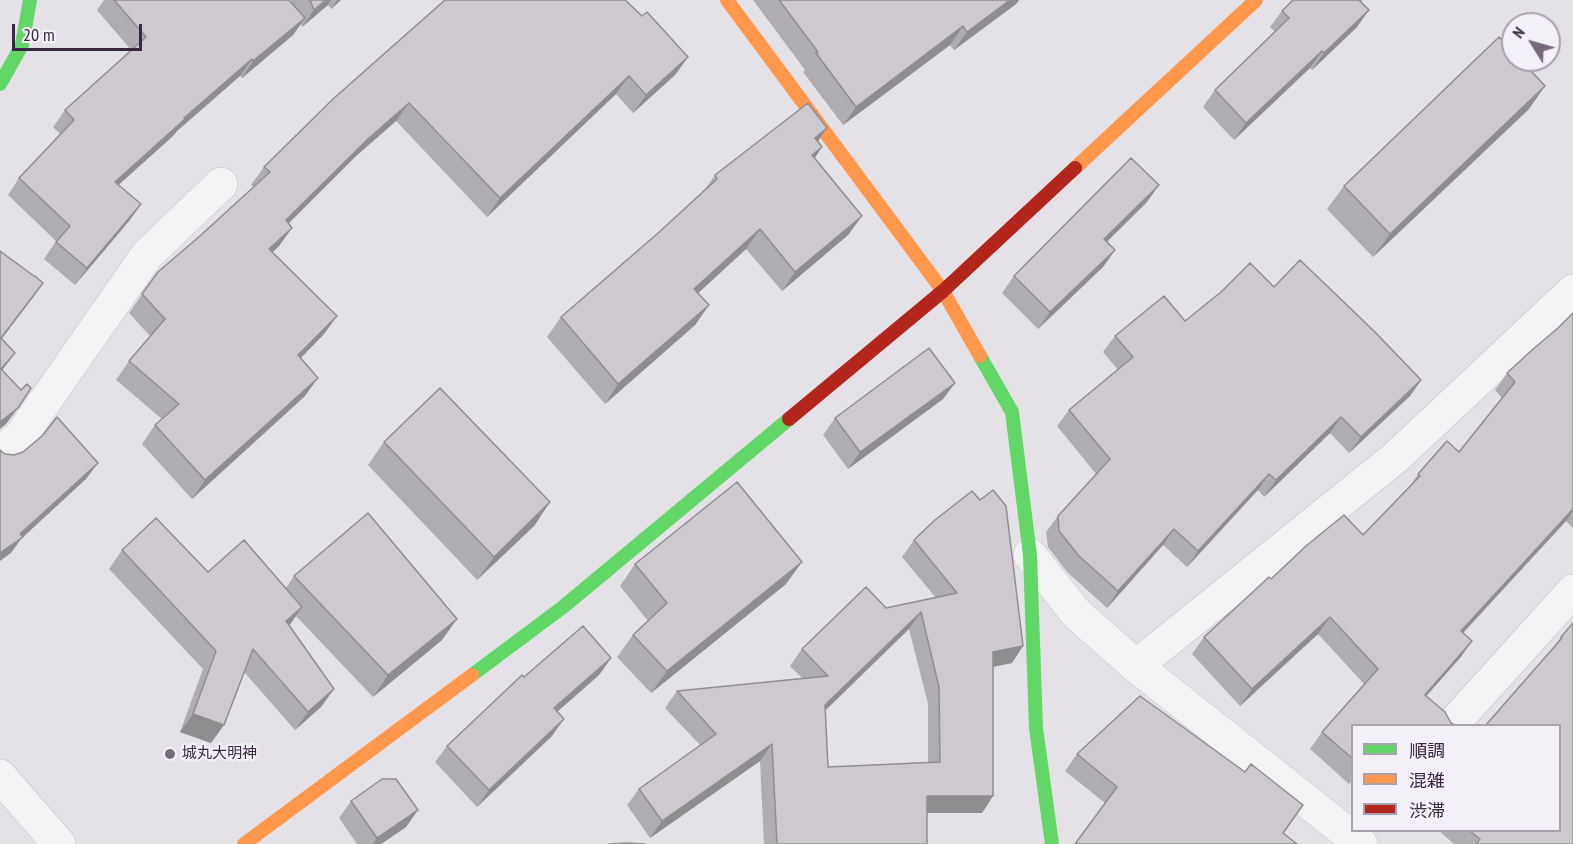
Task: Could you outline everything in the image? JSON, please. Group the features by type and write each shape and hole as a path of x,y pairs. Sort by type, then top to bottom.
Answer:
{"street":[{"path":"0,84 22,45 30,0"},
{"path":"727,0 943,291 1012,412 1030,555 1036,728 1052,844"},
{"path":"244,844 563,607 943,291 1256,0"},
{"path":"0,453 20,437 147,255 221,184"},
{"path":"1136,666 1396,457 1573,291"},
{"path":"1030,555 1077,614 1136,666 1356,837"},
{"path":"1453,724 1573,591"},
{"path":"0,776 59,844"}],"building":[{"path":"114,0 289,0 305,18 253,61 252,59 115,182 141,204 87,268 56,242 70,226 19,178 74,120 65,110 146,37"},
{"path":"310,0 326,0 314,10"},
{"path":"445,0 625,0 642,16 647,12 688,57 646,95 629,76 500,198 409,103 369,138 286,220 292,228 269,249 337,316 298,355 318,378 205,480 155,425 179,404 129,361 165,319 142,294 158,272 270,172 264,167 333,99"},
{"path":"779,0 1010,0 967,32 963,26 856,107"},
{"path":"1293,0 1359,0 1369,10 1246,123 1215,90 1289,18 1282,11"},
{"path":"1499,37 1501,39 1501,72 1532,72 1545,86 1390,234 1344,186"},
{"path":"808,103 827,128 815,138 822,147 812,155 862,216 795,272 760,229 694,289 709,305 618,384 561,317 717,179 715,175"},
{"path":"1131,158 1159,185 1104,239 1115,250 1050,312 1014,276"},
{"path":"0,251 43,283 1,338 15,353 1,369 21,390 27,384 31,388 18,408 0,422"},
{"path":"1300,260 1421,380 1361,437 1341,417 1276,480 1269,474 1198,551 1174,529 1118,591 1079,556 1059,531 1058,516 1110,459 1069,410 1133,357 1115,336 1164,296 1185,321 1221,292 1250,263 1274,287"},
{"path":"1573,313 1573,509 1461,631 1472,641 1425,695 1445,712 1453,724 1351,724 1351,757 1322,732 1378,669 1330,617 1252,689 1204,637 1269,577 1271,579 1344,515 1363,535 1420,476 1418,474 1447,441 1459,452 1515,382 1507,373"},
{"path":"929,348 955,383 860,452 835,418"},
{"path":"440,388 550,502 494,557 384,442"},
{"path":"57,417 98,463 20,534 23,537 0,553 0,450 5,454 14,455 23,452 43,435"},
{"path":"737,482 802,562 667,671 633,635 667,603 635,564"},
{"path":"993,490 1006,506 1023,646 993,652 993,796 927,796 927,844 777,844 772,744 662,821 639,789 716,734 677,691 828,676 802,649 866,587 886,608 957,593 914,540 972,491 980,500","holes":["921,612 939,687 940,762 828,767 825,705"]},
{"path":"368,513 457,619 388,675 294,576"},
{"path":"156,518 208,572 244,540 302,607 286,621 334,689 308,712 253,649 224,725 193,714 216,651 122,550"},
{"path":"1573,623 1573,844 1476,844 1480,839 1471,832 1561,832 1561,724 1487,724"},
{"path":"583,626 611,658 554,708 564,719 489,790 447,746 522,675 524,677"},
{"path":"1140,696 1245,772 1251,764 1303,805 1283,833 1297,844 1075,844 1117,787 1077,754"},
{"path":"382,779 396,779 418,810 377,838 351,801"}],"traffic: fast":[{"path":"0,84 22,45 30,0"},
{"path":"980,356 1012,412 1030,555 1036,728 1052,844"},
{"path":"472,675 563,607 789,419"}],"traffic: slow":[{"path":"727,0 943,291 980,356"},
{"path":"1075,168 1256,0"},
{"path":"244,844 472,675"}],"traffic: jam":[{"path":"789,419 943,291 1075,168"}],"place":[{"name":"城丸大明神","path":"170,754"}]}
